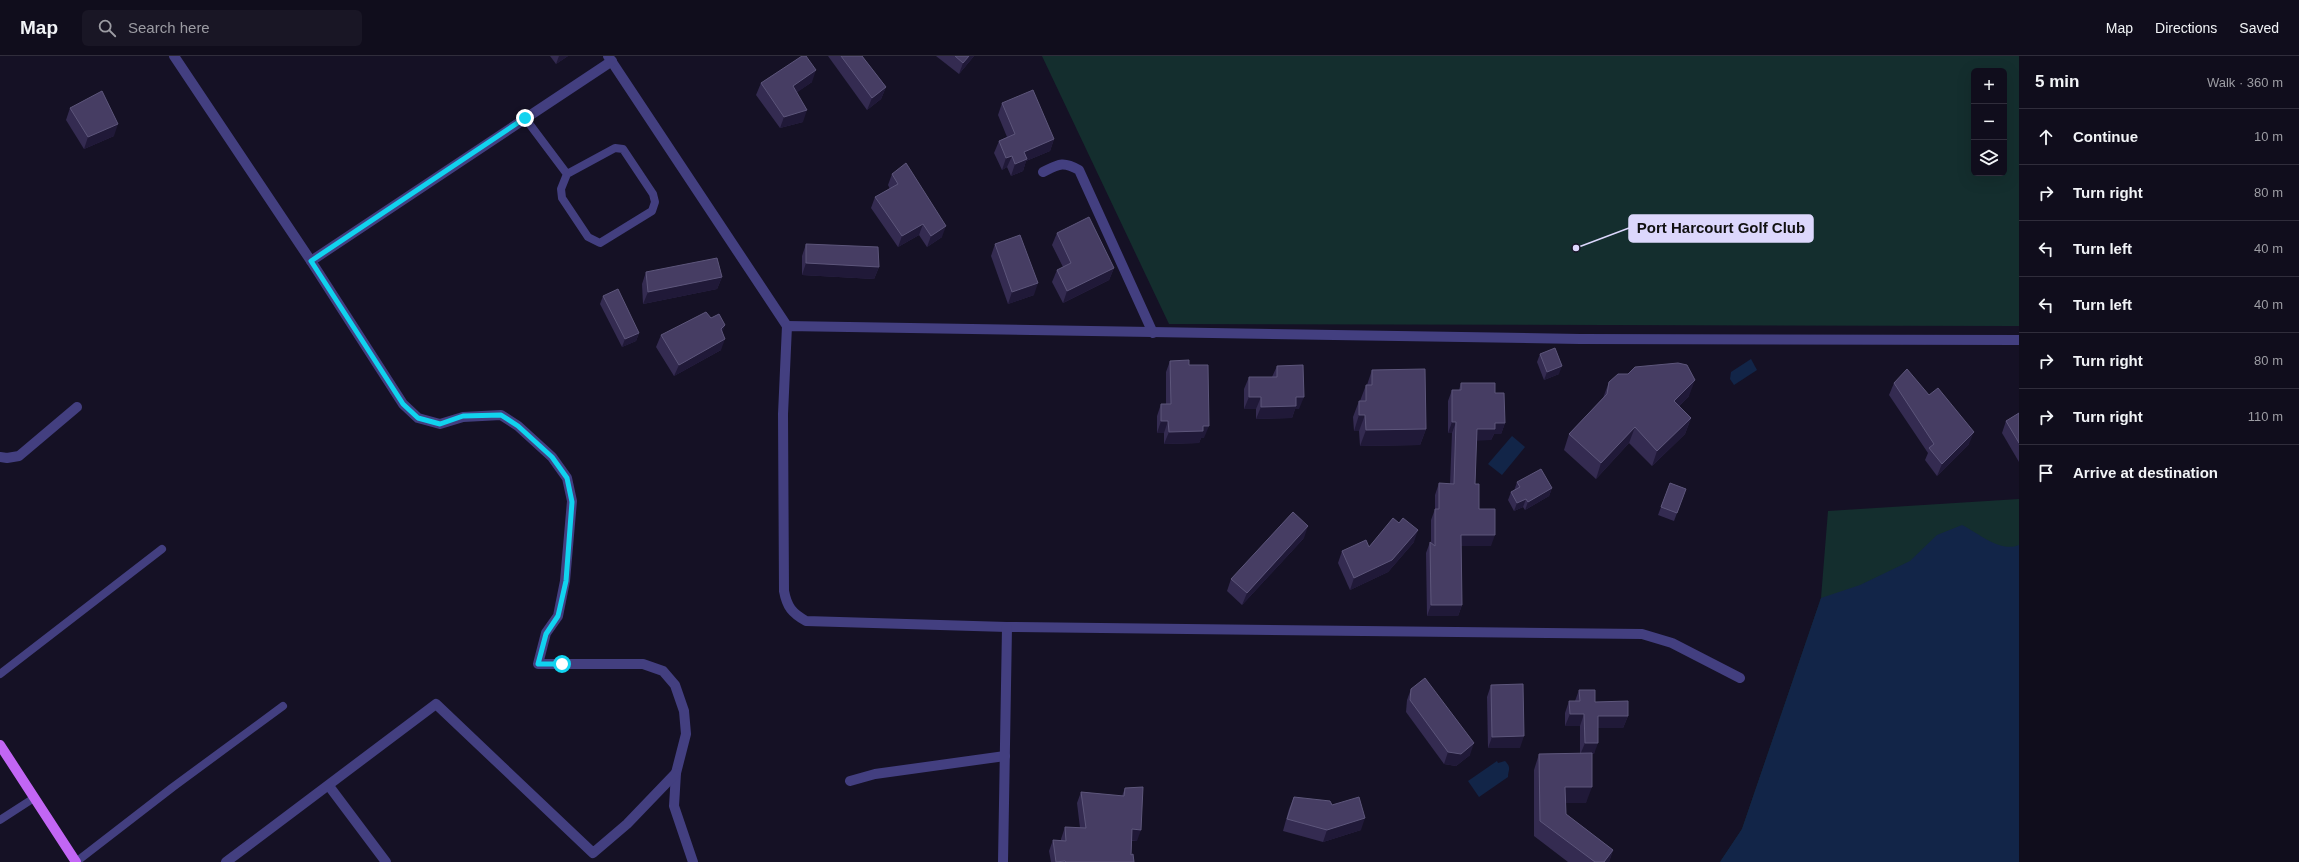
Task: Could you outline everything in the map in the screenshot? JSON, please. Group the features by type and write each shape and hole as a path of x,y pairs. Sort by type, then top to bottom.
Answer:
{"main road":[{"path":"0,745 76,862"}],"street":[{"path":"174,56 311,261 403,404 418,418 440,424 463,416 501,415 518,426 552,457 567,478 572,502 566,581 558,616 546,634 538,664 644,664 663,671 675,685 684,710 686,734 676,773 674,806 693,862"},
{"path":"311,261 525,118 610,58 787,326 783,414 784,592 787,606 795,615 806,621 812,622 1642,634 1672,643 1740,678"},
{"path":"1043,172 1061,164 1069,164 1079,170 1153,333"},
{"path":"787,326 1580,339 2019,340"},
{"path":"0,456 15,458 19,456 77,407"},
{"path":"1003,862 1007,626"},
{"path":"226,862 436,704 593,853 627,824 676,773"},
{"path":"850,781 875,774 1005,756"},
{"path":"329,786 386,862"}],"lane":[{"path":"525,118 567,174"},
{"path":"615,148 623,149 653,194 655,202 652,211 600,243 588,237 562,198 561,189 563,178 567,174 615,148"},
{"path":"0,674 162,549"},
{"path":"76,862 173,787 283,706"},
{"path":"0,820 34,798"}],"green space":[{"path":"1042,56 2019,56 2019,326 1169,324"},
{"path":"2019,499 2019,696 1720,862 1742,829 1821,598 1828,511"}],"water":[{"path":"1751,359 1757,370 1734,385 1730,379 1731,372"},
{"path":"1512,436 1525,447 1502,475 1488,464"},
{"path":"1962,525 1997,544 2012,547 2019,545 2019,862 1720,862 1742,829 1821,598 1860,585 1910,561 1937,535"},
{"path":"1497,761 1498,763 1505,761 1507,763 1509,767 1508,777 1479,797 1468,781"}],"building":[{"path":"802,56 806,56 816,70 793,86 807,110 784,117 761,83"},
{"path":"841,56 862,56 886,87 872,98"},
{"path":"955,56 969,56 963,63"},
{"path":"1033,90 1054,139 1024,152 1027,159 1015,164 1012,156 1006,158 999,141 1015,134 1002,103"},
{"path":"102,91 118,124 88,137 70,108"},
{"path":"906,163 946,226 931,236 923,224 902,236 875,197 898,184 892,174"},
{"path":"1089,217 1114,268 1067,291 1057,270 1071,263 1057,233"},
{"path":"1020,235 1038,283 1012,292 995,244"},
{"path":"806,244 878,247 879,267 806,263"},
{"path":"717,258 722,277 648,292 646,272"},
{"path":"618,289 639,333 625,339 603,296"},
{"path":"706,312 711,318 719,314 725,325 721,329 725,339 679,365 661,335"},
{"path":"1555,348 1562,366 1547,372 1540,354"},
{"path":"1189,360 1189,365 1208,365 1209,426 1203,426 1203,431 1169,432 1168,421 1161,421 1161,404 1171,404 1170,361"},
{"path":"1678,363 1687,365 1695,380 1674,401 1691,418 1657,451 1635,427 1601,463 1569,434 1607,394 1609,382 1618,374 1628,374 1635,367"},
{"path":"1303,365 1304,397 1296,397 1296,406 1261,407 1261,397 1249,397 1249,377 1277,377 1277,366"},
{"path":"1425,369 1426,429 1366,430 1365,415 1359,415 1359,401 1366,401 1366,385 1372,385 1372,370"},
{"path":"1907,369 1929,395 1938,388 1974,432 1942,464 1929,448 1934,444 1894,383"},
{"path":"1461,383 1495,383 1495,393 1504,393 1505,423 1495,423 1495,429 1477,429 1475,484 1479,484 1479,509 1495,509 1495,535 1461,535 1462,605 1431,605 1430,542 1435,546 1435,509 1439,509 1439,483 1454,484 1456,422 1452,422 1452,390 1461,390"},
{"path":"2019,413 2019,443 2006,421"},
{"path":"1541,469 1552,488 1528,502 1526,499 1517,503 1511,492 1520,487 1517,482"},
{"path":"1670,483 1686,489 1677,513 1661,507"},
{"path":"1293,512 1308,526 1247,593 1231,579"},
{"path":"1393,518 1399,523 1403,518 1418,530 1392,560 1354,578 1342,551 1366,540 1369,547"},
{"path":"1425,678 1474,743 1461,754 1448,752 1410,700 1411,689"},
{"path":"1523,684 1524,736 1492,737 1491,685"},
{"path":"1579,690 1595,690 1595,702 1628,701 1628,716 1598,716 1598,743 1585,743 1584,714 1570,714 1569,701 1580,701"},
{"path":"1592,753 1592,787 1565,787 1566,814 1613,850 1604,862 1595,862 1540,821 1539,754"},
{"path":"1143,787 1141,830 1132,829 1131,855 1133,854 1134,862 1056,862 1053,840 1066,841 1065,827 1086,828 1081,792 1124,796 1125,788"},
{"path":"1294,797 1330,801 1332,805 1359,797 1365,818 1327,830 1287,819"}],"place":[{"name":"Port Harcourt Golf Club","path":"1576,248"}],"route":[{"path":"525,118 311,261 403,404 418,418 440,424 463,416 489,414 501,415 518,426 552,457 567,478 572,502 566,581 558,616 546,634 538,664 562,664"}]}
